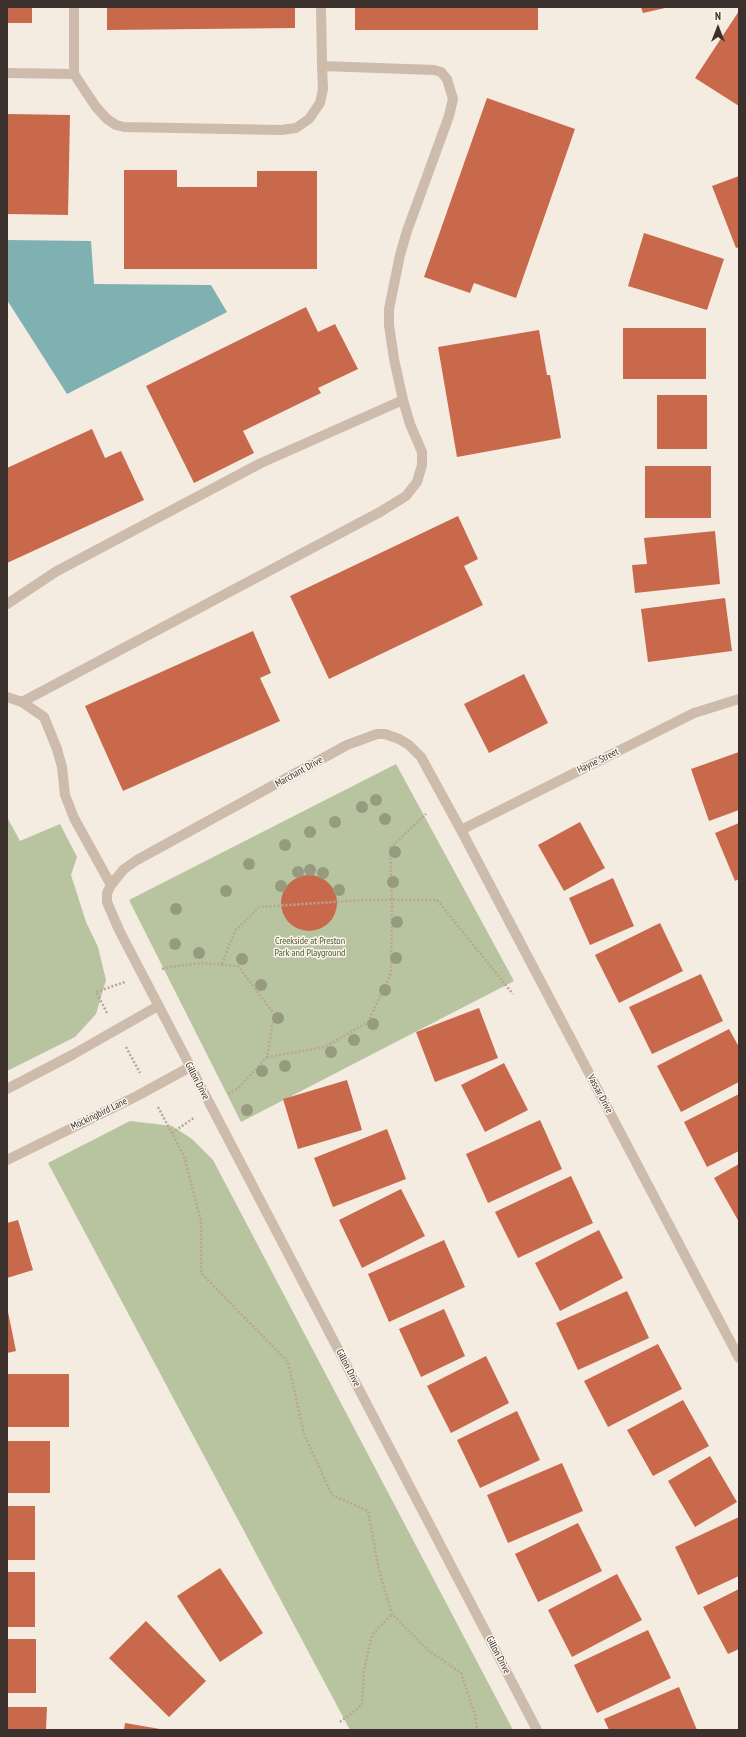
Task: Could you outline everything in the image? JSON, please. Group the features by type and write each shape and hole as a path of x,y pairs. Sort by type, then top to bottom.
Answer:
{"street":[{"path":"74,7 74,74 96,108 107,119 116,125 124,127 288,130 296,128 309,119 320,103 323,89 321,7"},
{"path":"22,702 380,512 406,496 418,482 422,465 422,452 410,424 403,400 394,359 389,325 389,310 400,255 407,231 449,116 452,103 449,82 441,72 434,70 322,66"},
{"path":"7,73 74,74"},
{"path":"7,604 57,571 262,463 403,400"},
{"path":"7,697 22,702 44,717 62,767 65,795 74,818 110,885 107,893 110,910 158,1006 72,1055 7,1089"},
{"name":"Hayne Street","path":"461,830 694,713 739,699"},
{"name":"Marchant Drive","path":"110,885 124,869 137,860 347,746 377,734 385,734 399,739 415,750 421,757 461,830"},
{"name":"Vassar Drive","path":"461,830 739,1358"},
{"name":"Gillon Drive","path":"158,1006 537,1730"},
{"name":"Mockingbird Lane","path":"7,1160 149,1090 190,1068"}],"path":[{"path":"267,1057 325,1047 368,1022 391,973 392,900 390,848 426,814"},
{"path":"222,964 234,930 259,907 363,900 438,900 513,994"},
{"path":"172,1133 238,1088 267,1057 274,1014 238,966 201,963 169,967 96,992 184,1156 201,1221 201,1273 288,1362 304,1434 332,1495 368,1511 379,1570 392,1614 429,1651 461,1673 475,1715 478,1730"},
{"path":"340,1722 362,1705 364,1670 372,1635 392,1614"}],"green space":[{"name":"Creekside at Preston Park and Playground","path":"396,764 514,981 241,1122 129,900"},
{"path":"7,817 20,841 60,824 77,857 71,875 86,922 98,947 106,980 96,1014 75,1037 7,1071"},
{"path":"130,1121 172,1126 192,1139 213,1160 513,1730 350,1730 48,1163"}],"water":[{"path":"7,240 91,241 94,284 211,285 227,312 67,394 7,300"}],"building":[{"path":"7,7 32,7 32,23 7,23"},
{"path":"107,7 295,7 295,28 107,30"},
{"path":"355,7 538,7 538,30 355,30"},
{"path":"641,7 665,7 665,8 643,13"},
{"path":"739,11 739,106 695,78"},
{"path":"487,98 575,129 516,298 474,283 470,293 424,277"},
{"path":"7,114 70,115 68,215 7,214"},
{"path":"124,170 177,170 177,187 257,187 257,171 317,171 317,269 124,269"},
{"path":"739,176 739,247 736,248 712,186"},
{"path":"644,233 724,259 707,310 628,286"},
{"path":"306,307 318,332 335,324 358,369 318,388 321,393 243,431 254,453 194,483 146,386"},
{"path":"623,328 706,328 706,379 623,379"},
{"path":"539,330 547,375 550,375 561,438 457,457 438,347"},
{"path":"657,395 707,395 707,449 657,449"},
{"path":"92,429 105,458 121,451 144,500 7,563 7,468"},
{"path":"645,466 711,466 711,518 645,518"},
{"path":"458,516 478,559 464,566 483,605 329,679 290,596"},
{"path":"715,531 720,584 635,593 632,565 647,564 644,538"},
{"path":"725,598 732,651 648,662 641,609"},
{"path":"253,631 271,673 260,678 280,721 123,791 85,706"},
{"path":"524,674 548,723 489,753 464,704"},
{"path":"739,752 739,810 709,821 691,769"},
{"path":"580,822 605,868 564,891 538,845"},
{"path":"739,823 739,879 735,881 715,833"},
{"path":"304,875 314,875 329,883 335,892 337,903 335,914 329,923 314,931 304,931 293,926 286,919 281,908 281,898 286,887 293,880"},
{"path":"613,878 634,926 590,945 569,898"},
{"path":"660,923 683,971 619,1003 595,955"},
{"path":"701,974 723,1021 652,1054 629,1007"},
{"path":"479,1008 498,1058 435,1082 416,1032"},
{"path":"729,1029 739,1047 739,1082 681,1112 657,1066"},
{"path":"504,1063 528,1110 485,1132 461,1085"},
{"path":"347,1080 362,1130 298,1149 283,1099"},
{"path":"739,1094 739,1151 707,1167 684,1122"},
{"path":"540,1120 562,1169 488,1203 466,1154"},
{"path":"387,1129 406,1179 333,1207 314,1158"},
{"path":"739,1164 739,1222 714,1178"},
{"path":"571,1176 593,1223 518,1258 495,1212"},
{"path":"401,1189 425,1236 362,1268 339,1220"},
{"path":"18,1220 33,1270 7,1278 7,1223"},
{"path":"599,1230 623,1278 560,1311 535,1263"},
{"path":"444,1240 465,1287 389,1322 368,1274"},
{"path":"627,1291 649,1338 578,1370 556,1323"},
{"path":"7,1307 16,1351 7,1353"},
{"path":"444,1309 465,1356 421,1377 399,1329"},
{"path":"658,1344 682,1389 608,1427 584,1381"},
{"path":"486,1356 509,1403 451,1433 427,1386"},
{"path":"7,1374 69,1374 69,1427 7,1427"},
{"path":"683,1400 709,1446 653,1476 627,1430"},
{"path":"517,1411 540,1460 480,1488 457,1440"},
{"path":"7,1441 50,1441 50,1493 7,1493"},
{"path":"710,1456 737,1502 695,1527 668,1481"},
{"path":"562,1463 583,1511 508,1543 487,1495"},
{"path":"7,1506 35,1506 35,1560 7,1560"},
{"path":"739,1517 739,1576 698,1595 675,1547"},
{"path":"578,1523 602,1571 538,1602 515,1554"},
{"path":"220,1568 263,1633 220,1662 177,1596"},
{"path":"7,1572 35,1572 35,1627 7,1627"},
{"path":"617,1574 642,1620 572,1657 548,1610"},
{"path":"739,1589 739,1649 728,1654 703,1607"},
{"path":"146,1621 206,1681 169,1717 109,1658"},
{"path":"648,1630 671,1678 597,1713 574,1665"},
{"path":"7,1639 36,1639 36,1693 7,1693"},
{"path":"679,1687 697,1730 609,1730 604,1719"},
{"path":"7,1707 47,1707 46,1730 7,1730"},
{"path":"125,1723 160,1729 160,1730 124,1730"}]}
